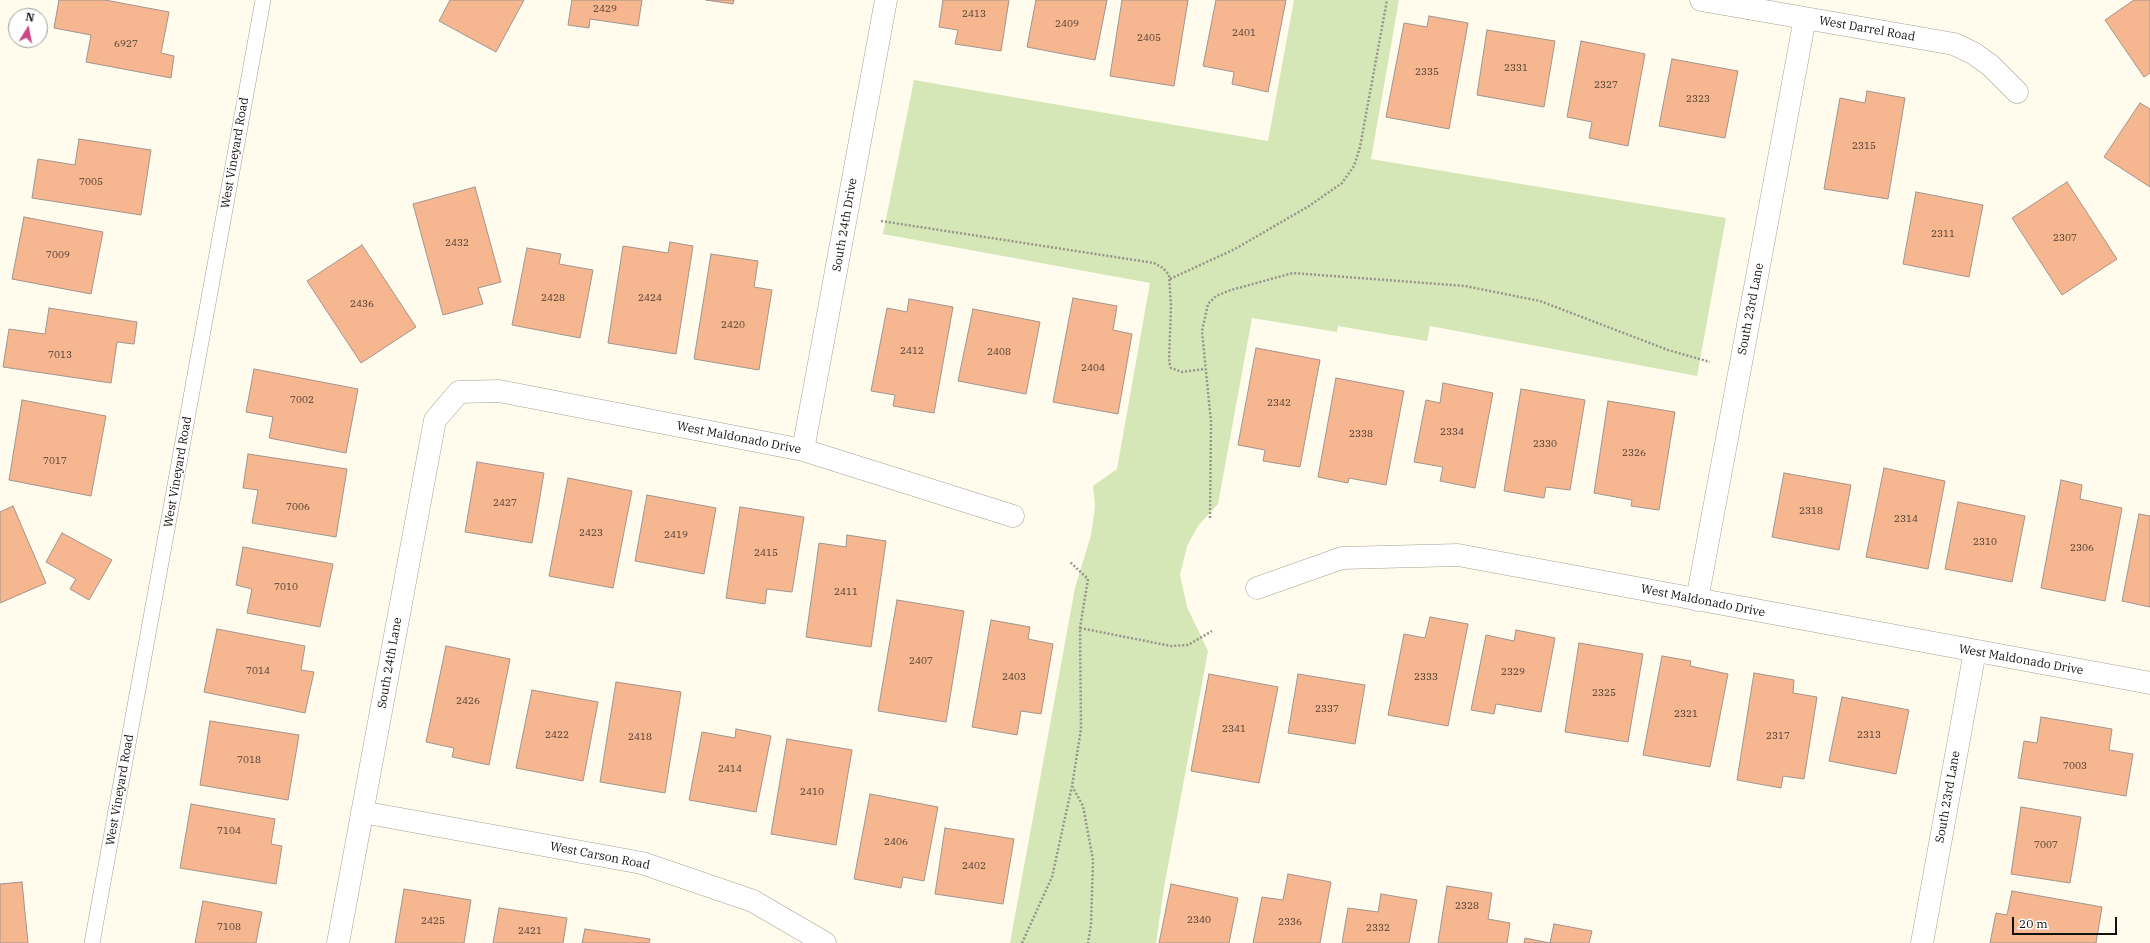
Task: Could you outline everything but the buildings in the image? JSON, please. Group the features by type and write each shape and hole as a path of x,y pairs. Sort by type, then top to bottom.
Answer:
{"street":[{"name":"South 24th Drive","path":"803,450 886,0"},
{"name":"West Darrel Road","path":"1701,0 1954,44 1973,53 1990,65 2017,92"},
{"name":"South 23rd Lane","path":"1698,600 1806,18"},
{"name":"West Maldonado Drive","path":"459,392 499,391 803,450 1013,516"},
{"name":"South 24th Lane","path":"338,943 435,420 459,392"},
{"name":"West Maldonado Drive","path":"1257,588 1342,558 1458,555 2150,683"},
{"name":"South 23rd Lane","path":"1922,943 1975,651"},
{"name":"West Carson Road","path":"362,812 642,863 753,901 825,943"}],"lane":[{"name":"West Vineyard Road","path":"92,943 263,0"}],"path":[{"path":"1170,279 1235,249 1309,206 1342,183 1354,166 1360,147 1387,0"},
{"path":"881,221 1154,264 1163,268 1169,275 1170,279 1171,305 1169,362 1171,368 1182,372 1205,369"},
{"path":"1210,518 1211,422 1202,331 1208,304 1216,296 1224,293 1292,273 1465,286 1540,301 1668,350 1697,360 1714,363"},
{"path":"1022,943 1052,878 1072,786 1081,729 1080,628 1088,579 1070,562"},
{"path":"1080,628 1171,646 1188,645 1212,631"},
{"path":"1072,786 1083,806 1093,860 1091,925 1088,943"}],"green space":[{"path":"1294,0 1399,0 1371,159 1726,218 1697,376 1430,326 1427,341 1338,326 1337,332 1252,318 1218,504 1198,526 1187,546 1180,575 1187,607 1208,651 1164,887 1156,943 1010,943 1075,588 1091,535 1095,507 1093,486 1117,469 1150,283 883,234 914,80 1268,141"}]}
